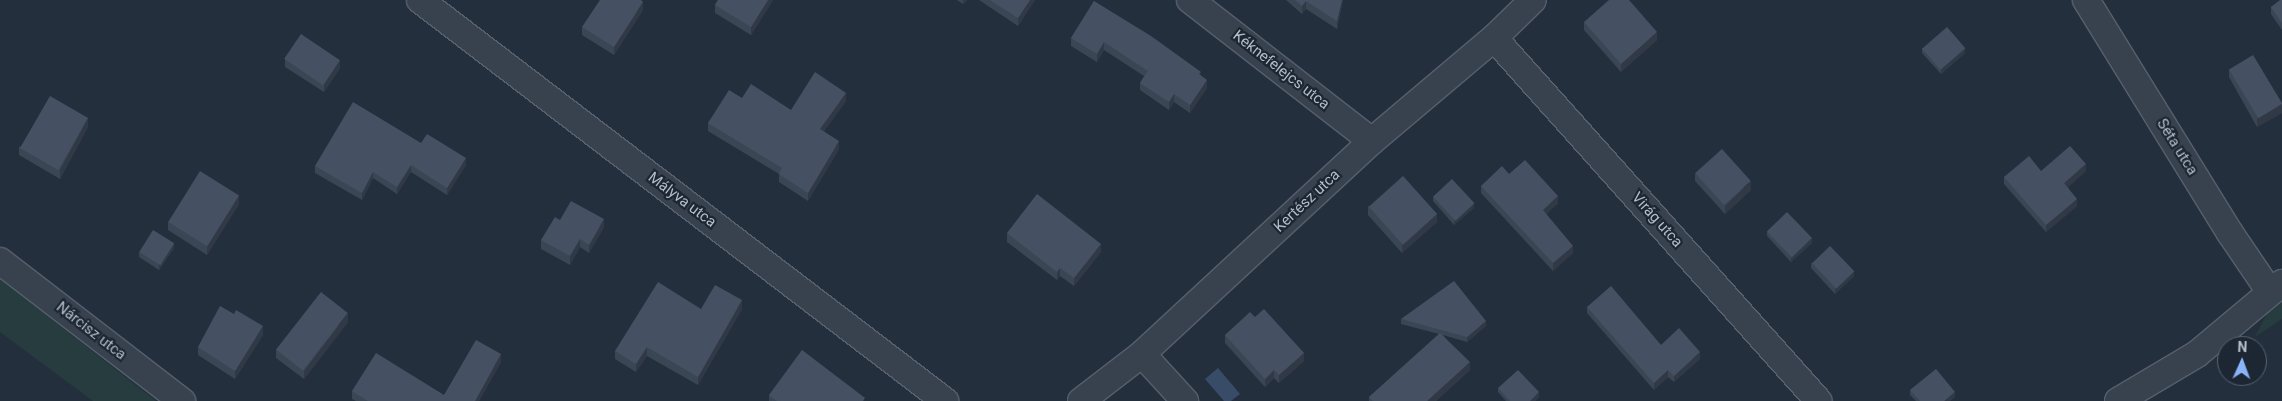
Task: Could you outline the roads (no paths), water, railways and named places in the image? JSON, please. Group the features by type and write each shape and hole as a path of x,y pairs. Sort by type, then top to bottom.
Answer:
{"street":[{"name":"Mályva utca","path":"420,0 945,401"},
{"name":"Kéknefelejcs utca","path":"1190,0 1372,141"},
{"name":"Kertész utca","path":"1081,401 1142,354 1372,141 1494,38 1533,0"},
{"name":"Séta utca","path":"2086,0 2230,233 2276,288"},
{"name":"Virág utca","path":"1494,38 1819,401"},
{"name":"Nárcisz utca","path":"0,262 182,401"},
{"path":"2118,401 2197,354 2276,288"},
{"path":"1142,354 1185,401"}],"water":[{"path":"1218,368 1240,394 1231,401 1224,401 1205,379"}]}
